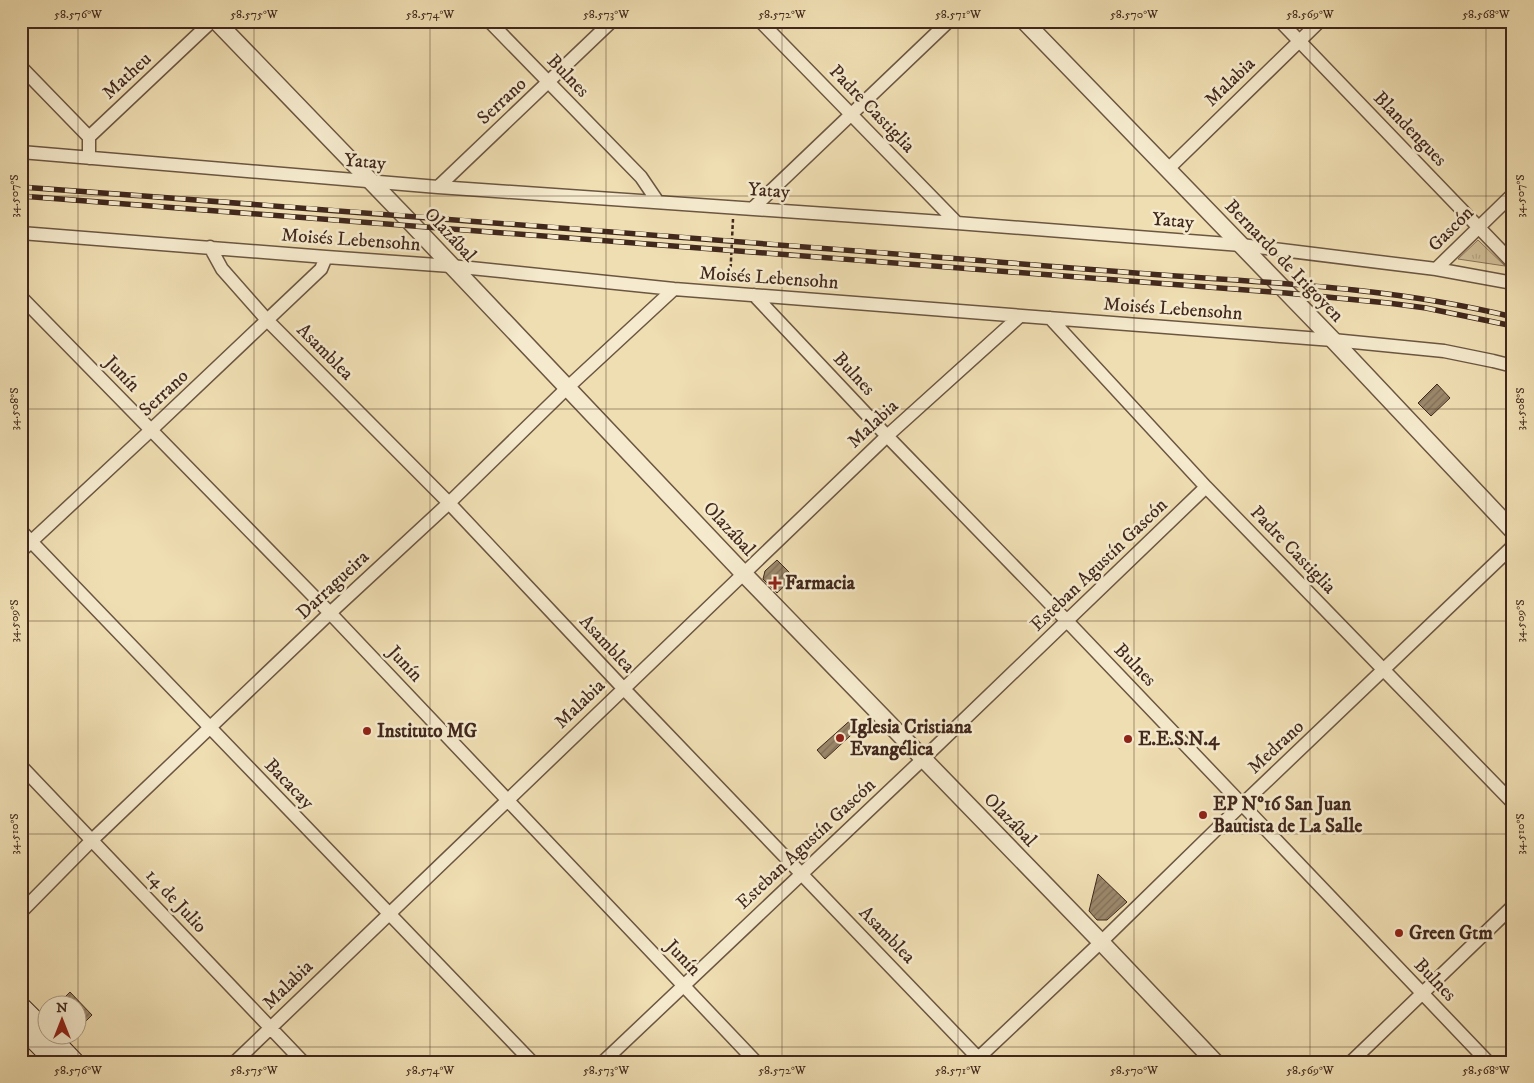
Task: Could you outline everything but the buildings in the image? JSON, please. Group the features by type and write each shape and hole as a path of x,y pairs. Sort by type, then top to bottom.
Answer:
{"main road":[{"path":"21,1006 38,1023"},
{"path":"21,1027 55,1062"},
{"path":"60,1046 75,1062"}],"street":[{"name":"Matheu","path":"90,137 212,21"},
{"name":"Olazábal","path":"216,21 372,182 744,574 1215,1062"},
{"name":"Bulnes","path":"489,21 642,177 658,202"},
{"name":"Serrano","path":"438,187 612,21"},
{"name":"Padre Castiglia","path":"760,21 957,223"},
{"path":"752,209 949,21"},
{"name":"Bernardo de Irigoyen","path":"1024,21 1242,245 1513,531"},
{"name":"Blandengues","path":"1280,21 1478,228 1513,262"},
{"name":"Malabia","path":"1167,170 1320,21"},
{"path":"21,67 90,137 89,158"},
{"name":"Yatay","path":"21,152 372,182 1242,245 1436,270 1513,283"},
{"name":"Gascón","path":"1436,270 1513,194"},
{"name":"Moisés Lebensohn","path":"21,233 450,266 674,289 1333,340 1444,351 1513,366"},
{"name":"Asamblea","path":"210,247 222,270 267,320 449,503 978,1060"},
{"name":"Serrano","path":"21,551 321,270 326,257"},
{"name":"Darragueira","path":"21,912 92,840 330,613 449,503 567,388 674,289"},
{"name":"Bulnes","path":"754,295 1488,1062"},
{"name":"Junín","path":"21,297 330,613 756,1062"},
{"name":"Malabia","path":"235,1062 887,436 1020,316"},
{"name":"Padre Castiglia","path":"1050,318 1206,487 1513,803"},
{"name":"Esteban Agustín Gascón","path":"604,1062 1067,622 1206,487"},
{"name":"Bacacay","path":"21,531 532,1062"},
{"name":"Medrano","path":"978,1060 1242,804 1513,546"},
{"name":"14 de Julio","path":"21,766 303,1062"},
{"path":"1351,1062 1513,906"}],"path":[{"path":"729,293 734,207"}],"green space":[{"path":"1478,240 1505,266 1458,259"}],"railway":[{"path":"21,187 1313,286 1434,301 1513,317"},
{"path":"21,196 1286,293 1426,308 1513,326"}],"place":[{"name":"Farmacia","path":"775,583"},
{"name":"Instituto MG","path":"367,731"},
{"name":"Iglesia Cristiana Evangélica","path":"840,738"},
{"name":"E.E.S.N.4","path":"1128,739"},
{"name":"EP Nº16 San Juan Bautista de La Salle","path":"1203,815"},
{"name":"Green Gtm","path":"1399,933"}]}
